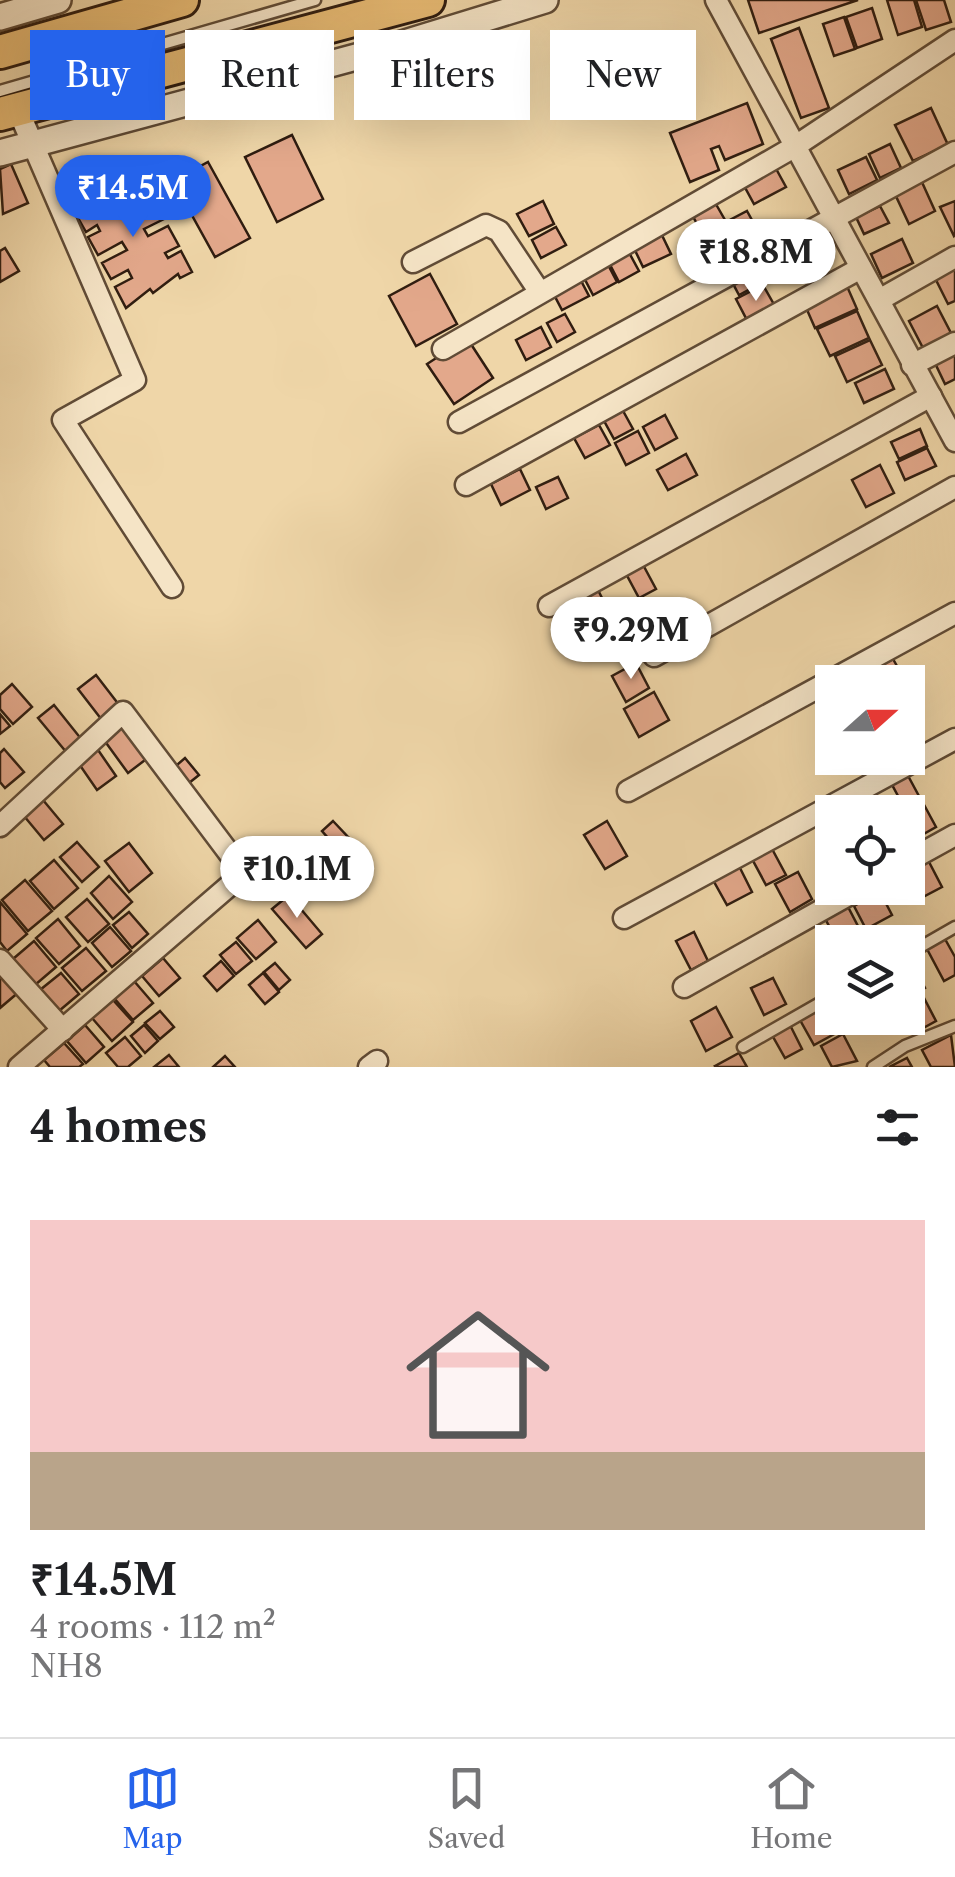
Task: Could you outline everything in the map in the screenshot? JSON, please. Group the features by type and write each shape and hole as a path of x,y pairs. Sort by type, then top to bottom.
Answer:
{"main road":[{"path":"4,35 182,0"},
{"path":"315,30 428,0"},
{"path":"5,107 185,63"}],"street":[{"path":"4,35 58,0"},
{"path":"334,61 545,0"},
{"path":"716,0 955,441"},
{"path":"443,349 794,147 955,40"},
{"path":"0,153 185,103"},
{"path":"5,107 30,143 135,380 63,420 172,587"},
{"path":"459,422 955,152"},
{"path":"413,262 486,225 499,231 539,292"},
{"path":"879,300 955,258"},
{"path":"466,486 861,268"},
{"path":"912,365 955,343"},
{"path":"550,606 930,396"},
{"path":"654,656 955,487"},
{"path":"628,791 955,612"},
{"path":"0,826 123,712 244,873 19,1067"},
{"path":"624,918 955,739"},
{"path":"925,851 955,834"},
{"path":"684,987 831,905"},
{"path":"0,960 62,1030"}],"lane":[{"path":"5,107 315,0"},
{"path":"925,945 955,928"},
{"path":"743,1046 815,1006"},
{"path":"873,1067 905,1046 955,1026"}],"building":[{"path":"748,0 858,0 759,33"},
{"path":"887,0 914,0 922,27 898,35"},
{"path":"916,0 944,0 951,22 926,30"},
{"path":"872,8 882,39 857,48 846,17"},
{"path":"844,17 855,49 834,56 823,24"},
{"path":"799,28 829,108 801,118 771,39"},
{"path":"747,103 763,144 725,160 719,146 711,149 719,170 690,182 670,133"},
{"path":"931,108 948,145 913,161 895,125"},
{"path":"292,135 323,199 277,222 245,157"},
{"path":"890,144 901,168 880,178 869,154"},
{"path":"866,157 877,180 849,194 838,170"},
{"path":"208,162 250,238 215,257 173,181"},
{"path":"11,164 28,203 3,214 0,169"},
{"path":"774,165 786,187 754,204 742,182"},
{"path":"140,173 151,194 136,202 140,210 155,202 164,219 144,229 148,236 168,226 179,246 165,253 168,258 181,251 192,272 180,278 178,274 153,293 150,289 126,308 115,287 132,278 128,270 111,279 102,263 127,250 122,242 98,255 88,237 100,231 97,225 86,232 73,209 88,201 90,206 100,201 97,196 126,186 124,182"},
{"path":"921,180 935,211 909,224 894,192"},
{"path":"713,199 725,220 702,233 690,211"},
{"path":"543,201 554,224 529,236 517,214"},
{"path":"955,201 955,235 954,236 940,207"},
{"path":"880,206 889,223 864,234 856,217"},
{"path":"747,211 758,231 737,242 726,222"},
{"path":"556,227 566,245 541,258 532,240"},
{"path":"659,229 671,254 643,267 631,242"},
{"path":"813,236 823,255 796,269 786,250"},
{"path":"902,239 913,263 882,278 871,254"},
{"path":"626,247 639,271 619,282 606,257"},
{"path":"5,248 19,271 0,282 0,251"},
{"path":"605,259 617,282 593,295 581,272"},
{"path":"758,262 767,280 739,295 730,278"},
{"path":"955,265 955,301 948,304 934,276"},
{"path":"430,274 457,324 416,346 389,296"},
{"path":"578,275 589,296 562,310 551,289"},
{"path":"846,284 857,309 815,328 804,303"},
{"path":"763,285 776,308 748,322 736,299"},
{"path":"937,306 951,333 923,348 909,321"},
{"path":"857,311 869,338 830,356 817,329"},
{"path":"565,314 575,332 557,342 547,323"},
{"path":"541,327 551,347 526,360 516,340"},
{"path":"467,338 493,378 454,404 427,364"},
{"path":"870,340 882,365 847,382 835,356"},
{"path":"955,351 955,379 945,384 934,361"},
{"path":"885,369 894,389 864,403 855,383"},
{"path":"622,409 633,429 614,439 603,419"},
{"path":"665,415 677,438 655,450 643,427"},
{"path":"599,425 610,445 585,458 574,438"},
{"path":"920,429 927,446 899,459 891,442"},
{"path":"638,431 649,453 626,465 615,443"},
{"path":"927,448 936,466 905,480 897,462"},
{"path":"686,454 697,475 668,490 657,470"},
{"path":"880,465 894,493 866,507 852,480"},
{"path":"520,469 530,490 501,505 491,484"},
{"path":"558,477 568,498 546,509 536,487"},
{"path":"641,561 656,589 639,598 624,570"},
{"path":"596,586 611,616 585,628 571,599"},
{"path":"636,663 649,688 626,702 612,676"},
{"path":"96,675 123,710 105,724 78,689"},
{"path":"12,684 32,707 13,724 0,709 0,695"},
{"path":"654,692 669,720 639,737 624,709"},
{"path":"54,705 82,740 67,753 38,718"},
{"path":"0,714 10,726 0,734"},
{"path":"125,724 149,757 128,773 104,740"},
{"path":"96,747 116,776 97,790 77,761"},
{"path":"4,749 24,772 5,788 0,782 0,753"},
{"path":"185,758 199,775 184,787 170,771"},
{"path":"908,775 918,795 898,795 890,781"},
{"path":"38,794 63,824 44,840 19,810"},
{"path":"925,807 936,827 925,833"},
{"path":"333,821 348,837 336,847 322,831"},
{"path":"607,821 627,856 605,869 584,835"},
{"path":"77,842 99,867 82,882 60,857"},
{"path":"129,843 152,873 129,892 105,861"},
{"path":"771,847 786,875 766,885 751,857"},
{"path":"253,850 268,867 255,877 241,861"},
{"path":"54,860 78,888 54,909 30,881"},
{"path":"928,860 942,887 925,896"},
{"path":"739,866 752,892 727,905 713,880"},
{"path":"798,872 812,899 790,912 775,884"},
{"path":"109,876 132,902 113,919 91,893"},
{"path":"25,880 52,911 28,931 2,900"},
{"path":"289,895 322,934 306,948 272,909"},
{"path":"87,899 109,924 88,942 66,917"},
{"path":"0,902 27,934 7,951 0,942"},
{"path":"847,905 857,925 829,925 823,915"},
{"path":"887,905 892,915 873,925 864,925 854,906"},
{"path":"129,912 148,934 132,948 113,925"},
{"path":"58,919 80,946 59,964 36,938"},
{"path":"258,920 276,942 256,959 237,938"},
{"path":"110,927 131,951 112,967 92,943"},
{"path":"694,932 708,961 691,970 676,941"},
{"path":"945,939 955,957 955,975 944,981 927,949"},
{"path":"34,941 56,967 35,985 13,959"},
{"path":"236,942 252,961 236,974 220,955"},
{"path":"86,948 106,971 82,991 62,968"},
{"path":"163,958 180,978 159,996 142,976"},
{"path":"221,961 234,976 217,991 204,976"},
{"path":"275,963 290,980 279,990 264,972"},
{"path":"4,972 20,991 0,1008 0,976"},
{"path":"61,973 79,994 59,1011 40,990"},
{"path":"263,973 279,992 265,1004 249,985"},
{"path":"773,978 786,1004 764,1015 751,988"},
{"path":"134,981 153,1003 133,1020 114,998"},
{"path":"113,1000 133,1022 112,1041 92,1018"},
{"path":"925,1000 936,1021 925,1027"},
{"path":"716,1007 732,1037 706,1051 691,1021"},
{"path":"160,1011 174,1027 160,1039 145,1023"},
{"path":"815,1012 815,1035 832,1035 814,1045 800,1020"},
{"path":"85,1025 104,1047 86,1063 67,1041"},
{"path":"144,1025 158,1041 145,1053 131,1036"},
{"path":"790,1025 802,1049 785,1058 772,1035"},
{"path":"844,1035 857,1061 832,1067 821,1046"},
{"path":"951,1035 955,1067 931,1067 922,1050"},
{"path":"125,1037 141,1056 128,1067 118,1067 106,1053"},
{"path":"64,1043 83,1064 50,1067 44,1060"},
{"path":"739,1053 747,1067 715,1066"},
{"path":"169,1055 179,1067 154,1067"},
{"path":"225,1056 235,1067 213,1067"},
{"path":"907,1058 912,1067 889,1067"}]}
